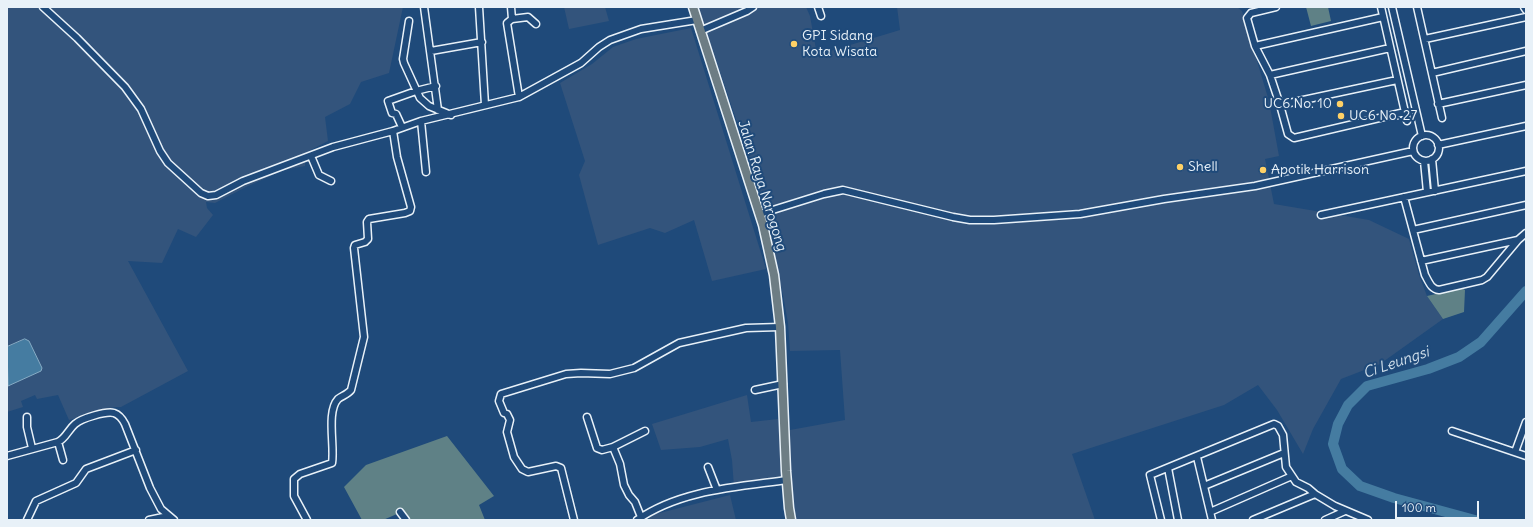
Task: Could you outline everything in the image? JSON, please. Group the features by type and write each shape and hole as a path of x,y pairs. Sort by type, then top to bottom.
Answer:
{"main road":[{"name":"Jalan Raya Narogong","path":"693,7 760,214 774,275 780,327 788,508 791,520"}],"street":[{"path":"43,7 77,38 125,87 141,109 160,151 168,163 208,196 216,195 243,181 333,148 393,131 420,121 519,97 581,63 599,47 610,40 641,30 697,20"},
{"path":"424,7 436,86 438,110"},
{"path":"479,7 485,105"},
{"path":"511,7 512,19"},
{"path":"700,31 753,7"},
{"path":"818,7 821,16"},
{"path":"1276,7 1251,13 1247,18 1255,46 1270,75 1288,134 1294,138 1405,112"},
{"path":"1381,7 1407,121"},
{"path":"1392,7 1422,136"},
{"path":"1419,7 1442,118"},
{"path":"519,97 507,25 512,19 528,17 536,24"},
{"path":"1255,46 1383,17"},
{"path":"1425,39 1526,17"},
{"path":"409,21 402,59 416,91 420,98 429,106 451,114"},
{"path":"431,51 482,42"},
{"path":"1270,75 1390,48"},
{"path":"1432,73 1526,51"},
{"path":"1280,105 1397,80"},
{"path":"1438,104 1526,85"},
{"path":"402,127 396,114 392,113 388,101 436,86"},
{"path":"420,121 426,172"},
{"path":"1438,145 1526,126"},
{"path":"307,520 294,496 294,479 300,474 332,463 332,422 334,410 339,398 351,390 364,337 354,248 355,245 365,242 368,239 367,222 369,219 405,213 410,211 411,207 397,157 393,131"},
{"path":"1426,135 1434,138 1438,145 1437,153 1432,159 1424,161 1417,158 1413,151 1414,143 1422,136 1426,135"},
{"path":"760,214 824,194 843,190 953,218 970,220 1001,220 1080,214 1164,199 1255,186 1413,151"},
{"path":"311,156 318,175 331,181"},
{"path":"1432,159 1435,191"},
{"path":"1424,161 1427,192"},
{"path":"1321,215 1526,171"},
{"path":"1404,197 1425,275 1435,289 1439,290 1487,278 1518,240 1526,233"},
{"path":"1413,230 1526,205"},
{"path":"1421,261 1518,240"},
{"path":"574,520 561,468 556,466 528,472 521,467 514,457 507,432 510,420 507,414 504,413 499,401 501,394 566,374 610,374 634,368 678,343 746,328 780,327"},
{"path":"756,390 783,384"},
{"path":"7,456 58,442 65,438 73,426 79,421 102,414 112,413 118,415 122,419 136,450 150,488 161,509 174,520"},
{"path":"27,417 27,427 32,448"},
{"path":"587,417 597,448 602,450 612,447 645,431"},
{"path":"1515,452 1526,422"},
{"path":"1161,520 1150,475 1198,457 1274,424 1280,429 1283,435 1286,467 1296,482 1345,511 1368,520"},
{"path":"1452,431 1526,456"},
{"path":"58,442 63,460"},
{"path":"612,447 620,464 624,485 635,502 639,518 672,502 717,490 787,480"},
{"path":"27,520 36,501 76,483 86,469 136,450"},
{"path":"1204,486 1284,453"},
{"path":"1198,457 1212,520"},
{"path":"708,467 717,490"},
{"path":"1168,468 1178,520"},
{"path":"1210,512 1292,476"},
{"path":"1253,520 1315,494"},
{"path":"1325,520 1345,511"},
{"path":"400,512 406,520"},
{"path":"149,520 168,516"}],"shaded area":[{"path":"7,7 403,7 389,73 361,82 350,104 325,117 328,141 305,153 305,166 284,170 215,203 206,202 207,208 213,215 196,237 178,229 162,263 128,261 188,371 121,407 115,407 69,420 58,395 37,399 35,395 21,401 23,407 7,412"},
{"path":"564,7 605,7 609,21 569,29"},
{"path":"698,7 806,7 810,16 817,55 900,30 897,7 1237,7 1242,11 1269,101 1279,156 1265,159 1274,204 1369,220 1409,239 1419,275 1427,296 1443,319 1380,364 1341,379 1313,429 1303,454 1277,410 1258,385 1224,405 1072,454 1095,520 796,520 792,483 782,482 734,487 732,460 728,439 700,447 661,450 652,424 747,395 751,422 778,419 779,430 790,430 845,420 840,350 790,351 788,323 783,295 758,184"},
{"path":"691,28 766,269 712,281 694,220 665,233 650,228 598,245 579,175 585,161 560,83 592,64 613,47 636,39"},
{"path":"25,339 29,341 42,368 41,371 8,386 7,347"},
{"path":"730,495 736,520 648,520 652,515"}],"green space":[{"path":"1306,7 1328,7 1331,21 1311,26"},
{"path":"1462,288 1465,290 1464,312 1443,319 1427,296"},
{"path":"447,436 494,496 479,505 485,520 410,520 404,511 383,520 362,520 344,487 366,465"}],"waterway":[{"name":"Ci Leungsi","path":"1475,520 1394,498 1360,486 1342,469 1333,444 1338,424 1348,405 1367,386 1428,369 1459,357 1481,342 1526,291"}],"place":[{"name":"GPI Sidang Kota Wisata","path":"794,44"},
{"name":"UC6 No. 10","path":"1340,104"},
{"name":"UC6 No. 27","path":"1341,116"},
{"name":"Shell","path":"1180,167"},
{"name":"Apotik Harrison","path":"1263,170"}]}
